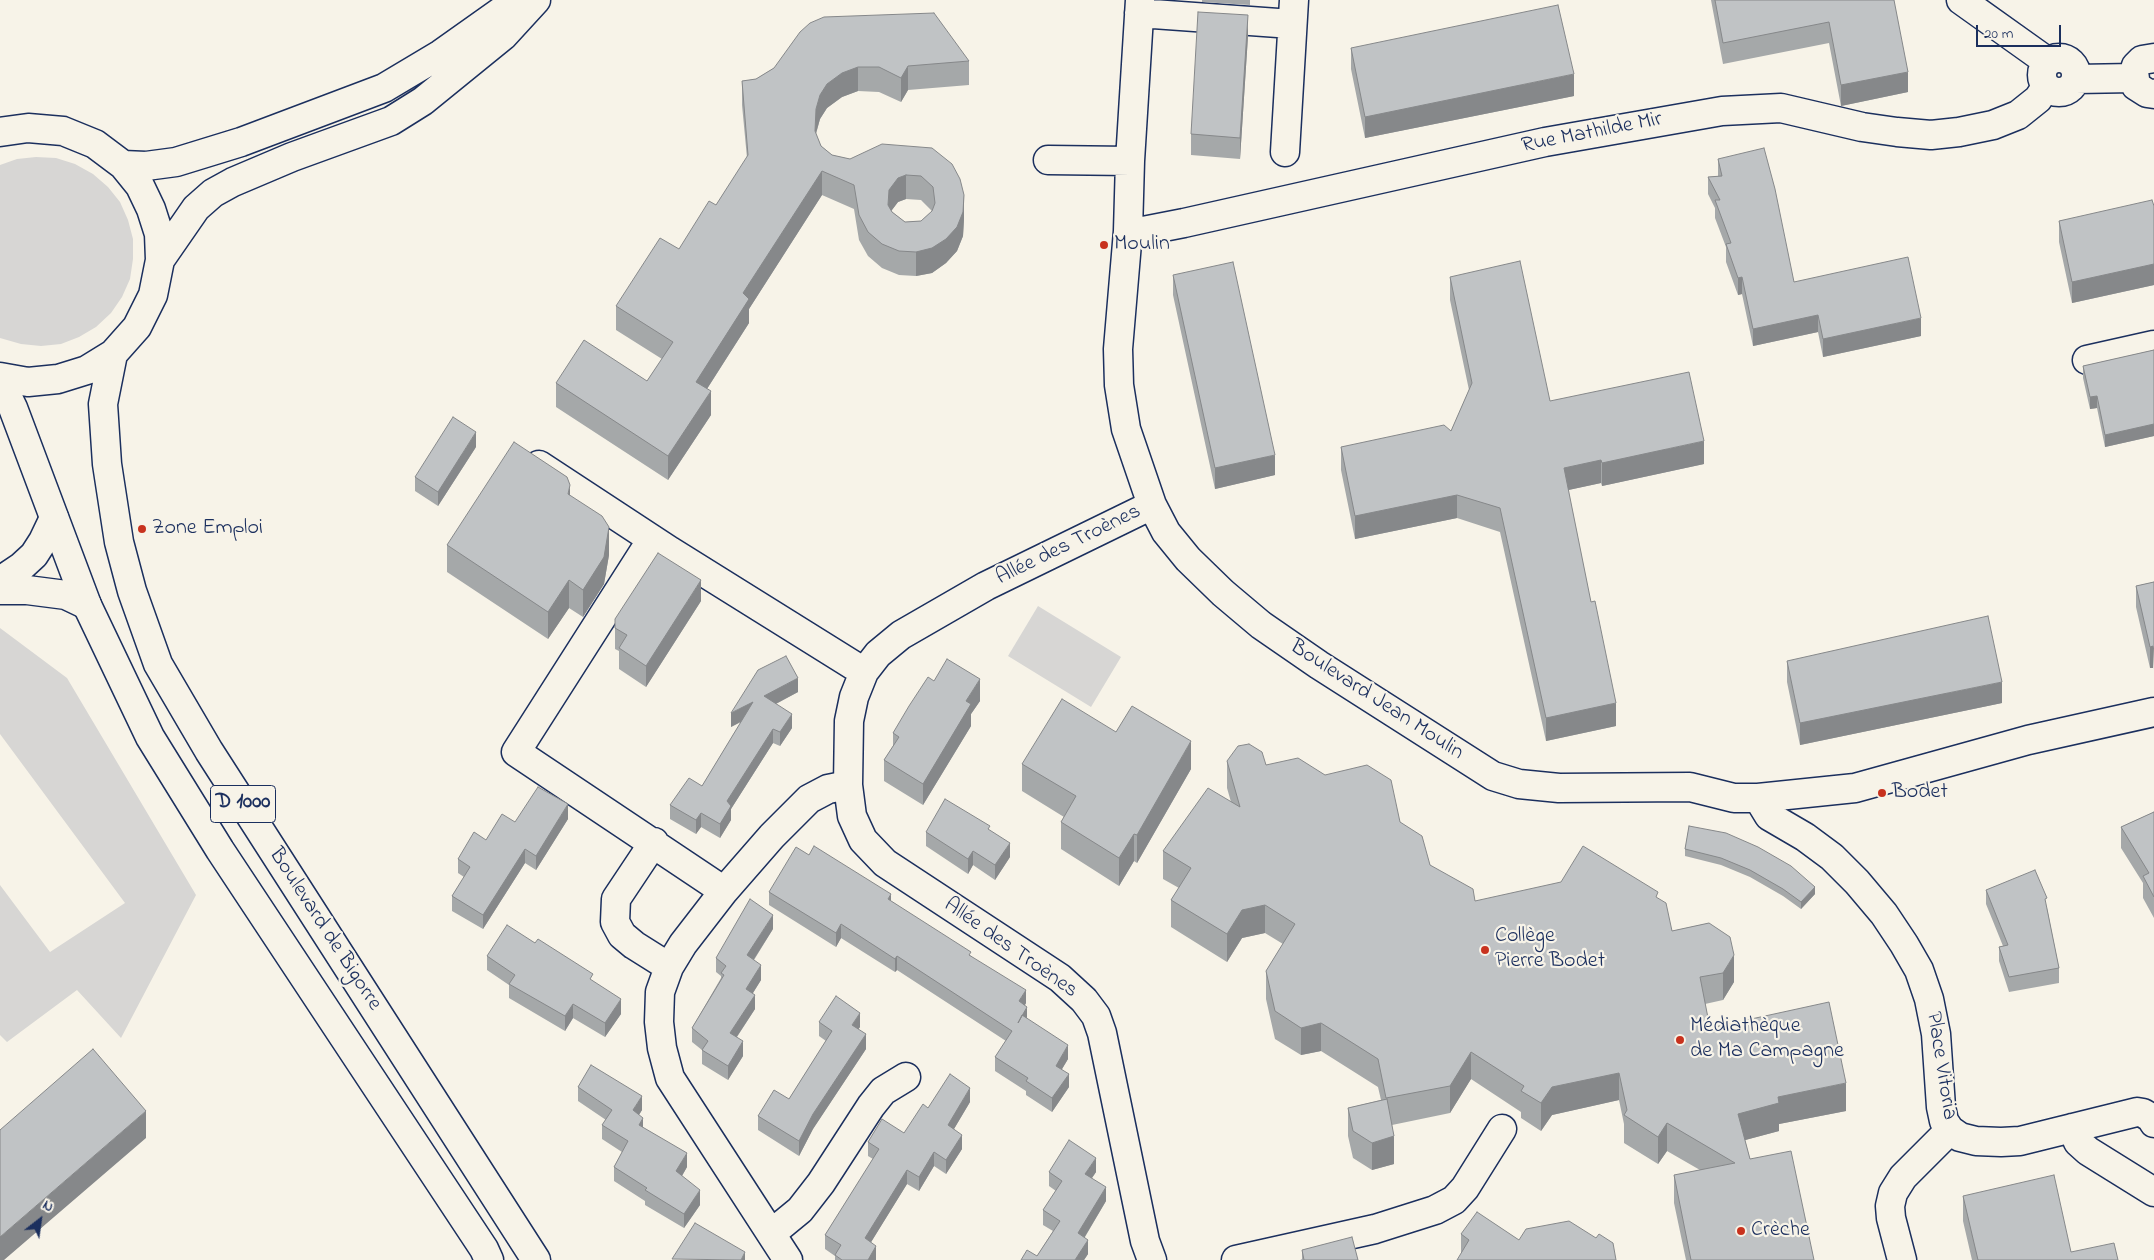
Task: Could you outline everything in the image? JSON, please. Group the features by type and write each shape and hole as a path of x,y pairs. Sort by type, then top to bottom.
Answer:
{"street":[{"path":"123,165 146,166 176,162 241,142 384,88 441,54 517,0"},
{"path":"160,260 196,208 213,193 233,182 292,157 391,121 423,102 503,36 536,0"},
{"path":"1961,0 2047,74 2058,92 2066,92 2071,88 2076,79 2144,86 2136,66 2142,60 2154,58"},
{"path":"1139,7 1293,12 1285,152"},
{"name":"Boulevard Jean Moulin","path":"1139,7 1128,231 1121,304 1119,385 1126,429 1152,505 1166,532 1188,559 1261,626 1493,776 1519,784 1559,788 1690,787 1734,798 1758,798 1855,788 2028,740 2154,712"},
{"name":"Rue Mathilde Mir","path":"1128,231 1143,231 1184,223 1545,142 1722,110 1781,108 1862,127 1897,132 1931,135 1959,132 1993,125 2018,115 2038,98 2047,74"},
{"path":"0,132 28,128 63,131 95,144 123,165 140,186 151,209 158,234 160,260 153,295 141,320 137,328 113,354 87,370 58,379 28,382 0,379"},
{"path":"1048,160 1130,161"},
{"path":"2087,360 2154,345"},
{"name":"Boulevard de Bigorre","path":"113,354 103,404 106,464 118,542 132,591 158,664 208,750 536,1260"},
{"name":"D 1000","path":"0,379 13,408 87,605 150,737 192,806 488,1256"},
{"path":"522,454 652,539 864,672"},
{"name":"Allée des Troènes","path":"1152,505 986,586 901,635 878,654 864,672 854,697 850,721 848,785 852,816 863,840 885,863 1060,978 1084,1000 1096,1016 1102,1033 1145,1240 1152,1260"},
{"path":"0,581 21,567 34,555 54,518"},
{"path":"652,539 516,752 654,842 724,891"},
{"path":"0,590 27,590 66,595 87,605"},
{"path":"788,1260 670,1078 662,1048 659,1022 660,992 669,967 683,944 724,891 772,836 809,799 828,788 848,785"},
{"name":"Place Vitoria","path":"1758,798 1769,816 1805,836 1832,856 1857,882 1884,914 1915,964 1929,999 1936,1034 1941,1107 1944,1121 1950,1130 1903,1176 1893,1193 1890,1206 1891,1218 1902,1260"},
{"path":"654,842 616,899 614,922 622,935 634,945 669,967"},
{"path":"772,1233 800,1210 821,1183 871,1106 884,1091 906,1077"},
{"path":"1950,1130 1960,1137 1976,1141 2001,1142 2020,1141 2136,1112 2143,1113 2151,1118 2154,1124"},
{"path":"2072,1128 2078,1142 2088,1151 2154,1192"},
{"path":"1236,1260 1375,1230 1435,1210 1454,1200 1465,1188 1502,1129"}],"shaded area":[{"path":"36,157 56,158 75,164 93,174 108,187 120,202 128,220 133,239 130,279 122,297 111,313 96,327 79,337 61,344 41,346 21,344 0,338 0,165 17,159"},
{"path":"1038,606 1121,657 1091,707 1008,656"},
{"path":"0,628 67,678 196,895 121,1038 77,990 7,1042 0,1035 0,885 50,952 125,903 0,734"}],"building":[{"path":"1715,0 1894,0 1908,72 1841,85 1829,22 1723,43"},
{"path":"1558,5 1574,74 1365,117 1351,48"},
{"path":"1198,12 1248,15 1240,138 1191,134"},
{"path":"934,13 969,61 908,66 901,78 879,67 858,67 842,73 827,84 820,95 816,109 815,131 821,146 832,155 850,159 882,144 932,148 952,164 960,179 964,195 963,212 957,227 946,239 932,248 916,252 899,251 882,244 868,232 859,215 854,185 822,171 743,293 749,299 696,382 711,391 668,456 556,383 584,340 647,381 673,342 616,306 660,238 679,249 709,201 716,205 748,155 742,81 756,79 774,68 800,32 810,23 824,17","holes":["906,175 921,176 933,187 935,203 932,211 921,221 905,222 892,212 888,205 889,190 898,178"]},
{"path":"1764,148 1775,189 1794,282 1908,257 1921,318 1823,339 1818,315 1753,329 1742,277 1738,278 1726,244 1731,243 1715,200 1720,200 1708,177 1722,176 1718,159"},
{"path":"2152,200 2154,206 2154,264 2072,282 2059,221"},
{"path":"1520,261 1550,401 1689,372 1704,441 1602,463 1601,460 1564,468 1591,602 1595,601 1616,703 1546,718 1500,508 1457,495 1355,516 1341,447 1444,425 1451,431 1472,383 1450,277"},
{"path":"1233,262 1275,455 1215,468 1173,275"},
{"path":"2154,350 2154,424 2105,435 2097,396 2090,397 2083,366"},
{"path":"453,417 476,432 438,492 415,477"},
{"path":"514,442 567,477 570,485 568,494 602,516 609,527 604,557 583,590 569,580 548,612 447,545"},
{"path":"658,553 701,580 646,666 619,648 627,635 615,628 615,619"},
{"path":"2154,582 2153,648 2153,646 2150,647 2136,586"},
{"path":"1988,616 2002,682 1800,723 1787,661"},
{"path":"786,656 798,678 764,696 792,714 780,732 773,729 727,801 731,806 720,824 701,813 696,820 670,805 689,778 702,786 753,702 731,713 758,670"},
{"path":"947,659 980,679 966,701 971,704 923,784 884,760 899,737 893,733 909,706 928,677 934,681"},
{"path":"1062,699 1116,732 1132,706 1191,741 1137,835 1134,834 1119,858 1061,822 1076,796 1022,764"},
{"name":"Collège Pierre Bodet","path":"1249,744 1262,752 1266,765 1298,758 1325,775 1367,765 1391,780 1400,822 1422,836 1430,865 1473,889 1475,901 1561,882 1583,846 1658,892 1656,897 1666,903 1672,931 1709,923 1730,937 1734,955 1723,973 1700,977 1710,1028 1829,1002 1846,1083 1778,1097 1779,1103 1738,1114 1750,1159 1791,1151 1814,1260 1691,1260 1674,1175 1735,1163 1667,1123 1658,1137 1624,1115 1627,1110 1619,1073 1552,1087 1541,1103 1521,1091 1524,1086 1471,1052 1450,1086 1386,1098 1378,1059 1321,1023 1301,1028 1275,1011 1266,971 1295,924 1265,905 1242,910 1227,934 1171,900 1191,868 1163,851 1208,788 1240,807 1227,761 1238,746"},
{"path":"538,787 568,804 536,856 525,849 483,915 452,896 470,867 458,859 474,832 486,840 502,814 515,822"},
{"path":"945,799 990,826 988,829 1010,843 995,865 973,851 968,859 926,832"},
{"path":"2154,812 2154,897 2143,876 2149,873 2121,827"},
{"path":"1689,826 1726,833 1758,847 1791,866 1815,887 1801,902 1750,870 1721,858 1685,849"},
{"path":"814,846 891,894 888,899 971,952 969,955 1026,990 1019,1001 1027,1007 1022,1015 1068,1045 1056,1066 1069,1074 1052,1098 1026,1081 1028,1078 995,1057 1012,1031 897,956 895,959 841,924 836,933 769,892 796,847 809,855"},
{"path":"2035,870 2047,898 2045,899 2059,968 2009,977 1999,947 2008,945 1986,890"},
{"path":"750,899 773,915 747,955 761,965 746,989 755,995 730,1033 743,1041 728,1066 702,1050 708,1041 692,1028 724,975 721,973 726,966 716,958"},
{"path":"507,925 535,943 538,939 593,974 590,979 621,999 605,1023 573,1004 565,1016 509,984 515,975 487,956"},
{"path":"836,996 860,1013 852,1025 866,1034 813,1114 799,1141 758,1116 774,1090 789,1099 832,1031 819,1022"},
{"path":"93,1049 146,1111 0,1237 0,1130"},
{"path":"591,1065 642,1096 633,1110 643,1118 639,1125 687,1153 676,1171 700,1190 684,1214 645,1190 647,1188 614,1167 628,1141 602,1125 612,1110 578,1087"},
{"path":"950,1074 970,1088 948,1125 962,1135 946,1160 934,1152 919,1177 907,1170 865,1238 876,1246 868,1260 842,1260 835,1255 841,1245 825,1235 879,1149 868,1142 882,1119 904,1133 923,1104 928,1108"},
{"path":"1387,1099 1394,1136 1372,1143 1353,1131 1348,1108"},
{"path":"1069,1140 1096,1158 1085,1174 1106,1187 1078,1233 1088,1240 1075,1260 1021,1260 1027,1250 1037,1256 1060,1221 1043,1210 1062,1181 1049,1172"},
{"path":"2054,1175 2071,1252 2114,1243 2118,1260 1978,1260 1963,1196"},
{"path":"1477,1212 1519,1240 1526,1229 1569,1221 1596,1238 1599,1234 1613,1243 1616,1260 1457,1260 1469,1240 1461,1234"},
{"path":"695,1223 745,1252 741,1260 672,1259"},
{"path":"1352,1237 1358,1260 1304,1260 1302,1250"}],"place":[{"name":"Moulin","path":"1104,245"},
{"name":"Zone Emploi","path":"142,529"},
{"name":"Bodet","path":"1882,793"},
{"name":"Collège Pierre Bodet","path":"1485,950"},
{"name":"Médiathèque de Ma Campagne","path":"1680,1040"},
{"name":"Crèche","path":"1741,1231"}]}
